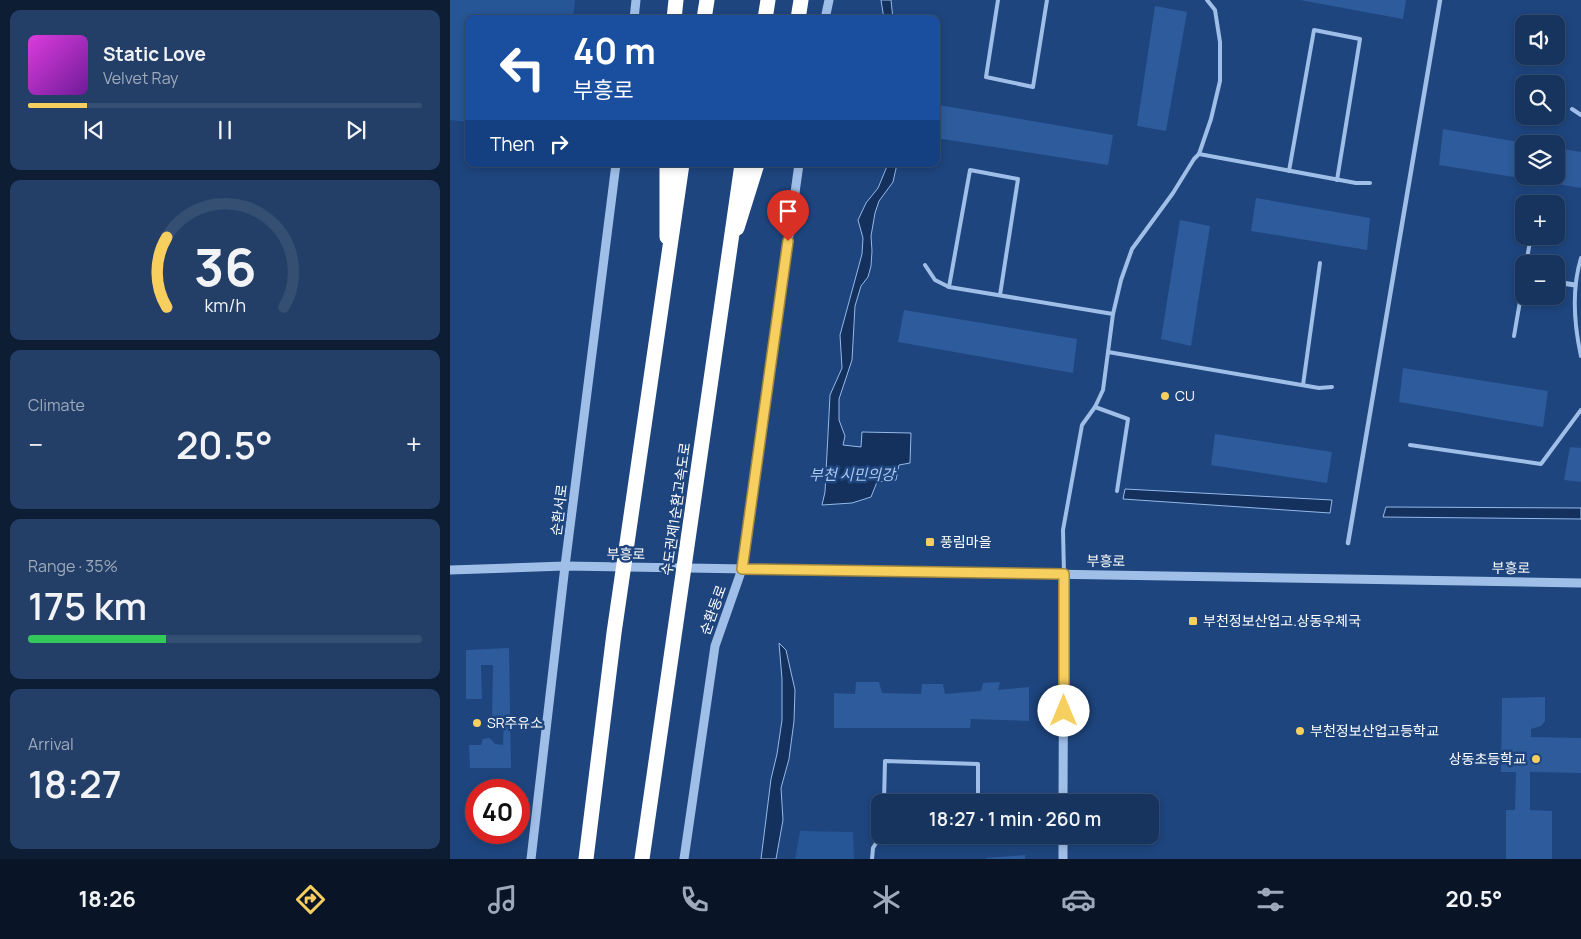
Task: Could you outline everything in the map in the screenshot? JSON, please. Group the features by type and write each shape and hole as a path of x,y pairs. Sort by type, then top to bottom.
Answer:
{"highway":[{"path":"674,15 676,0"},
{"path":"705,15 707,0"},
{"path":"766,15 768,0"},
{"path":"799,15 801,0"},
{"path":"666,262 667,167"},
{"path":"586,859 614,633 666,262 682,167"},
{"name":"수도권제1순환고속도로","path":"642,859 742,167"},
{"path":"727,263 756,167"}],"street":[{"path":"634,15 636,0"},
{"path":"826,15 829,0"},
{"path":"1348,543 1440,0"},
{"name":"순환서로","path":"531,859 565,566 616,167"},
{"name":"순환동로","path":"684,859 715,646 742,569 799,167"},
{"path":"1565,283 1576,285"},
{"name":"부흥로","path":"450,570 565,566 1581,583"},
{"path":"1063,794 1064,574"},
{"path":"1063,844 1063,859"}],"lane":[{"path":"998,0 986,77 1033,87 1047,0"},
{"path":"1064,574 1063,530 1082,425 1095,407 1103,390 1113,314 1121,280 1132,249 1173,193 1194,158 1199,154 1211,119 1220,81 1220,42 1215,10 1207,0"},
{"path":"1289,171 1314,30 1360,39 1337,180"},
{"path":"1572,109 1581,115"},
{"path":"1199,154 1337,180 1370,183"},
{"path":"949,287 970,170 1018,178 1000,295"},
{"path":"1581,258 1576,285 1576,333 1581,356"},
{"path":"1303,385 1320,262"},
{"path":"925,265 935,280 949,287 1113,314"},
{"path":"1514,336 1519,305"},
{"path":"1108,352 1319,388 1332,387"},
{"path":"1095,407 1128,419 1117,492"},
{"path":"1410,445 1542,464 1581,410"},
{"path":"884,794 885,761 978,764 978,794"},
{"path":"872,859 875,844"}],"shaded area":[{"path":"450,0 575,0 573,15 465,15 465,122 450,120"},
{"path":"800,831 853,832 854,859 795,859"}],"water":[{"path":"881,0 891,0 893,15 883,15"},
{"name":"부천 시민의강","path":"887,167 896,167 893,182 879,201 875,213 871,236 871,266 868,277 861,286 855,306 852,360 839,399 839,420 845,436 843,445 861,447 862,432 911,433 910,463 899,465 896,480 877,482 871,497 852,503 822,505 825,492 830,395 842,368 840,335 862,254 863,238 858,220 866,203 878,188"},
{"path":"1125,489 1332,500 1330,513 1123,499"},
{"path":"1386,507 1581,508 1581,519 1383,517"},
{"path":"779,643 786,650 795,690 794,721 789,759 781,788 783,820 776,859 761,859 771,779 782,720 782,679"}],"building":[{"path":"1300,0 1406,0 1403,19"},
{"path":"1155,6 1187,12 1166,131 1137,126"},
{"path":"940,105 1113,135 1108,165 940,139"},
{"path":"1443,129 1515,141 1515,177 1439,165"},
{"path":"1565,149 1581,152 1581,188 1562,185 1565,185"},
{"path":"1256,198 1370,218 1367,250 1251,231"},
{"path":"1180,220 1210,226 1191,346 1161,339"},
{"path":"904,310 1077,339 1073,373 898,342"},
{"path":"1403,368 1548,391 1543,427 1399,402"},
{"path":"1215,434 1332,452 1327,483 1211,465"},
{"path":"1570,447 1581,448 1581,482 1564,480"},
{"path":"509,648 511,768 470,768 469,745 481,745 483,739 490,738 495,744 503,745 504,718 492,718 493,665 481,665 482,699 466,699 466,650"},
{"path":"856,682 879,682 882,693 921,694 922,684 943,684 945,694 981,691 983,683 1000,682 998,690 1029,687 1029,721 971,719 970,728 834,728 834,693 855,694"},
{"path":"1545,697 1545,721 1541,726 1531,729 1531,737 1581,738 1581,773 1530,772 1530,810 1552,811 1552,859 1506,859 1506,810 1515,810 1516,772 1501,772 1502,698"},
{"path":"1025,855 1025,859 986,859 986,858"}],"place":[{"name":"CU","path":"1165,396"},
{"name":"풍림마을","path":"930,542"},
{"name":"부천정보산업고.상동우체국","path":"1193,621"},
{"name":"SR주유소","path":"477,723"},
{"name":"부천정보산업고등학교","path":"1300,731"},
{"name":"상동초등학교","path":"1536,759"}],"route":[{"path":"788,241 742,569 1064,574 1064,711"}]}
